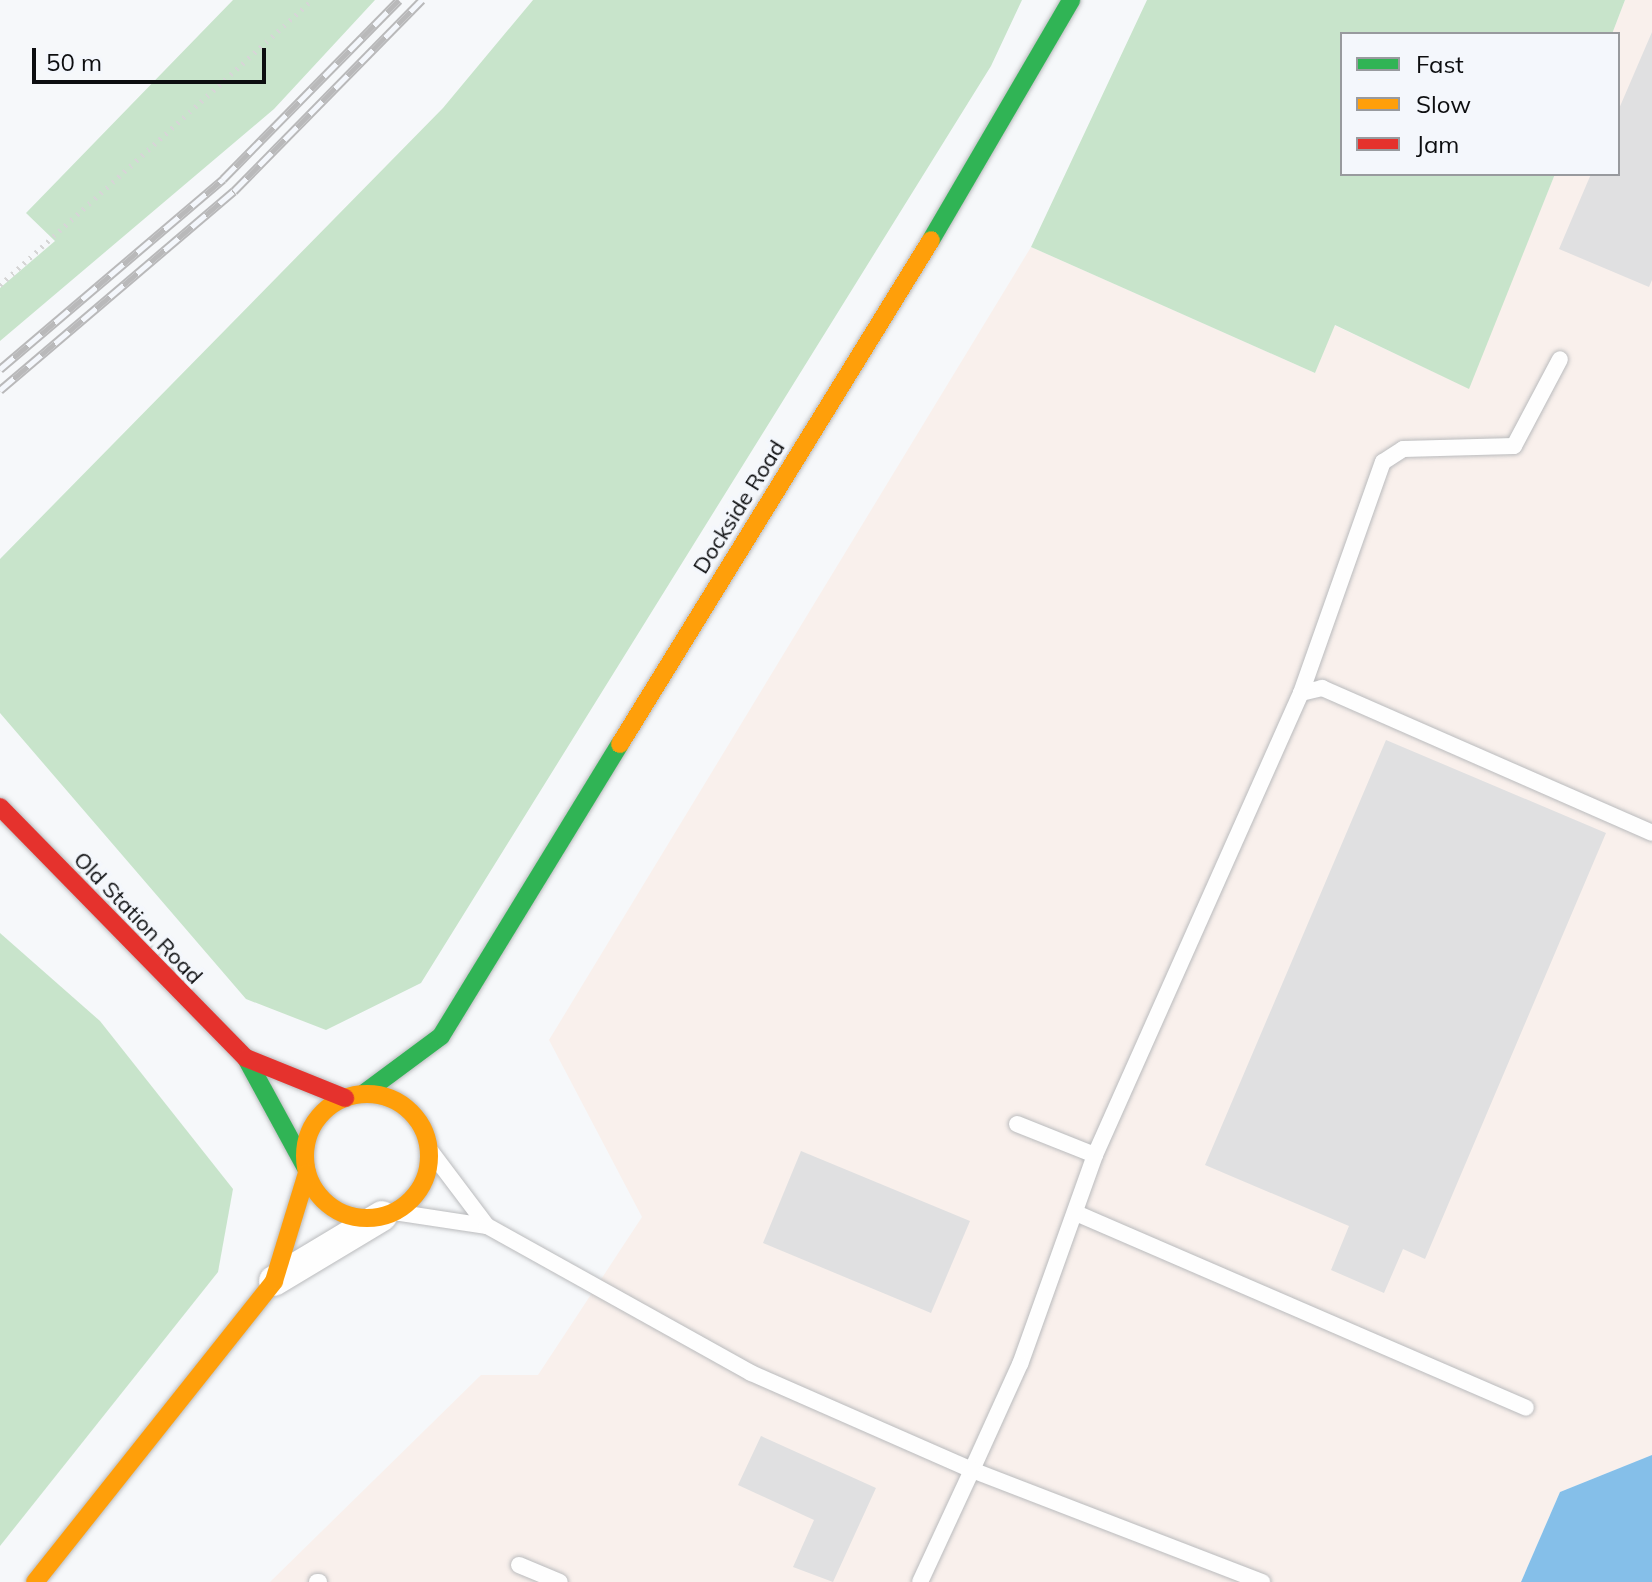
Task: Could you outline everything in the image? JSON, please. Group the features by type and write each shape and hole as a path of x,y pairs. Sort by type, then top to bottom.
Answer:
{"main road":[{"name":"Dockside Road","path":"436,1063 441,1036 1000,129 1071,0"},
{"name":"Old Station Road","path":"0,807 246,1058 306,1170"},
{"name":"Dockside Road","path":"354,1096 441,1036"},
{"name":"Old Station Road","path":"246,1058 354,1096"},
{"path":"35,1582 274,1281 306,1170 312,1125 354,1096 399,1103 424,1130"},
{"path":"306,1170 328,1205 363,1218 388,1214 421,1186 429,1149 424,1130 429,1103"}],"street":[{"path":"274,1281 388,1214"}],"lane":[{"path":"920,1582 972,1470 1076,1213 1095,1155 1301,693 1383,462 1403,449 1514,446 1560,359"},
{"path":"1301,693 1322,688 1652,833"},
{"path":"1017,1124 1095,1155"},
{"path":"429,1149 487,1226"},
{"path":"1076,1213 1526,1408"},
{"path":"388,1214 487,1226 751,1373 972,1470 1262,1582"},
{"path":"519,1565 560,1582"}],"path":[{"path":"0,285 312,0"}],"shaded area":[{"path":"1625,0 1652,0 1652,1455 1560,1492 1521,1582 270,1582 481,1375 538,1375 642,1217 549,1040 1031,247 1315,373 1334,325 1468,388 1554,176 1620,176 1620,32 1613,32"}],"green space":[{"path":"233,0 375,0 274,109 0,341 0,288 55,241 26,213"},
{"path":"533,0 1022,0 991,66 421,983 326,1030 246,999 0,713 0,559 443,108"},
{"path":"1147,0 1625,0 1613,32 1340,32 1340,176 1554,176 1469,389 1335,325 1315,373 1031,247"},
{"path":"0,933 100,1021 233,1189 218,1272 0,1546"}],"water":[{"path":"1652,1455 1652,1582 1521,1582 1560,1492"}],"building":[{"path":"1652,32 1652,280 1649,287 1559,249 1590,176 1620,176 1620,106"},
{"path":"1386,740 1606,833 1425,1259 1403,1249 1384,1293 1331,1270 1349,1226 1205,1165"},
{"path":"801,1151 970,1221 931,1313 763,1243"},
{"path":"761,1436 876,1488 833,1582 793,1567 814,1520 738,1485"}],"railway":[{"path":"0,369 223,179 399,0"},
{"path":"0,390 234,191 422,0"}],"traffic: fast":[{"path":"931,240 1071,0"},
{"path":"363,1094 441,1036 620,744"},
{"path":"246,1058 305,1166"}],"traffic: slow":[{"path":"620,744 931,240"},
{"path":"367,1094 391,1099 411,1112 424,1132 429,1156 424,1180 411,1200 391,1213 367,1218 343,1213 323,1200 310,1180 305,1156 310,1132 323,1112 343,1099 367,1094"},
{"path":"35,1582 274,1281 307,1173"}],"traffic: jam":[{"path":"0,807 246,1058 345,1098"}]}
